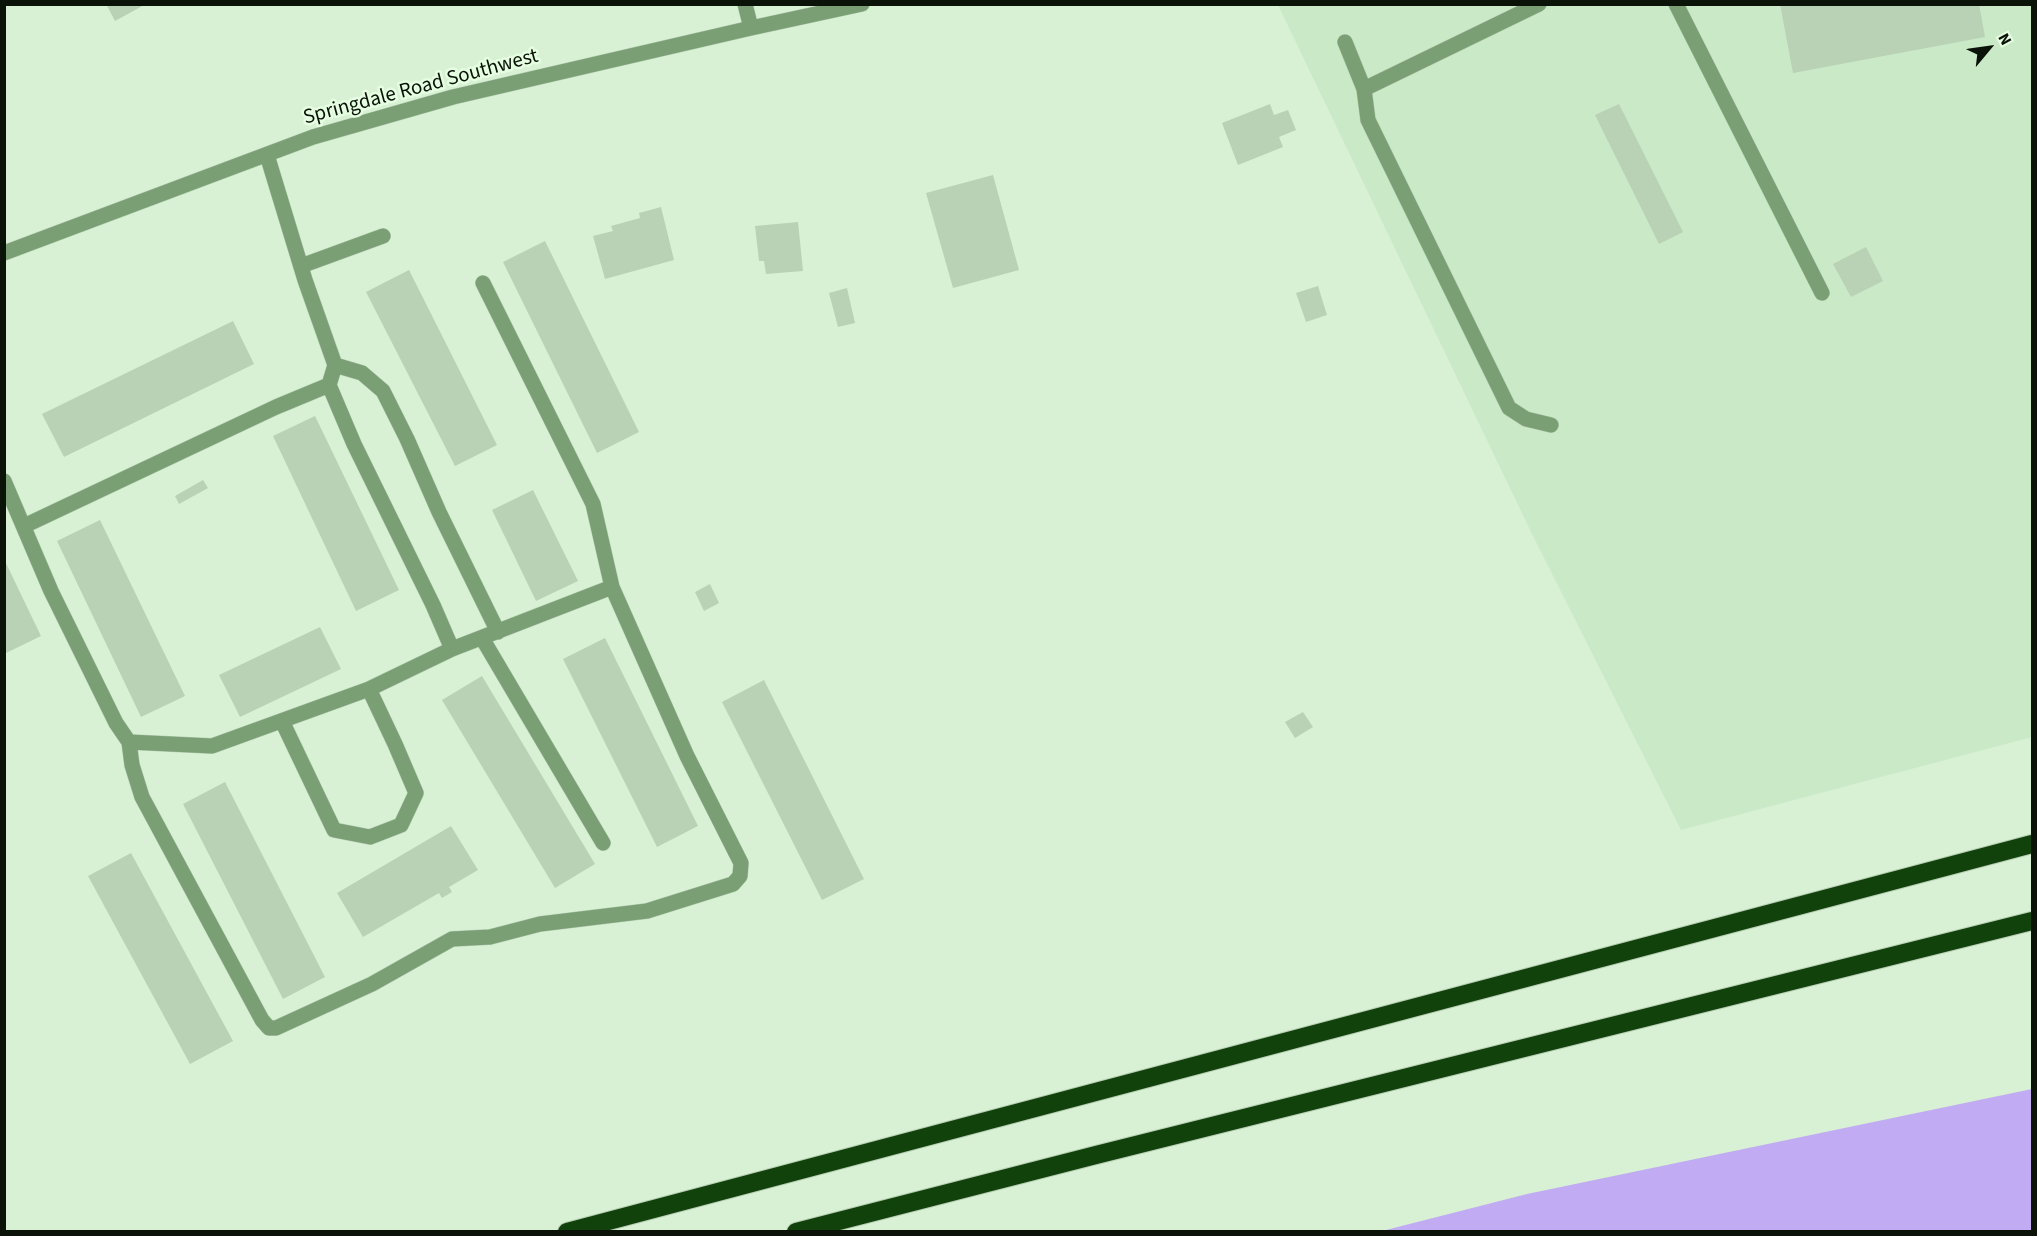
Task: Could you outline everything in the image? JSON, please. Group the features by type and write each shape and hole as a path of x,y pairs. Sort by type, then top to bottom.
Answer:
{"highway":[{"path":"567,1232 2032,844"},
{"path":"796,1232 2032,921"}],"street":[{"name":"Springdale Road Southwest","path":"4,254 313,137 453,97 861,4"},
{"path":"1364,89 1539,4"},
{"path":"1676,4 1822,293"},
{"path":"746,5 751,28"},
{"path":"1345,42 1364,89 1368,120 1509,408 1526,419 1551,425"},
{"path":"267,155 301,266 335,365 329,385 354,444 433,605 452,649"},
{"path":"301,266 382,236"},
{"path":"4,481 51,591 116,723 129,742 132,765 142,797 262,1020 269,1028 276,1028 372,984 452,939 490,937 540,924 647,911 733,884 740,876 741,863 687,756 612,587 593,504 483,283"},
{"path":"335,365 362,373 382,391 498,632"},
{"path":"24,526 276,407 329,385"},
{"path":"129,742 212,746 369,689 452,649 612,587"},
{"path":"482,638 603,843"},
{"path":"282,721 334,830 370,837 401,825 416,793 396,744 369,689"}],"shaded area":[{"path":"1278,5 2032,5 2032,737 1681,830 1532,534"},
{"path":"2032,1089 2032,1231 1382,1231 1527,1194"}],"building":[{"path":"106,4 146,4 115,21"},
{"path":"1780,4 1979,4 1985,37 1793,73"},
{"path":"1270,104 1274,115 1288,110 1296,130 1279,137 1283,147 1238,165 1222,123"},
{"path":"1619,104 1683,232 1659,244 1595,115"},
{"path":"993,175 1019,270 953,288 926,193"},
{"path":"661,207 674,260 605,279 593,236 613,231 611,226 640,218 639,213"},
{"path":"798,222 803,271 766,274 764,261 759,261 755,226"},
{"path":"545,241 639,432 597,453 503,262"},
{"path":"1866,247 1883,281 1851,297 1833,264"},
{"path":"409,270 497,445 455,466 366,292"},
{"path":"1318,286 1327,315 1306,322 1296,293"},
{"path":"847,288 855,323 838,327 829,293"},
{"path":"233,321 254,364 64,457 42,414"},
{"path":"315,416 399,590 356,611 273,436"},
{"path":"203,480 208,488 179,504 175,496"},
{"path":"533,490 578,581 536,601 492,510"},
{"path":"100,520 185,696 141,717 57,541"},
{"path":"4,559 41,636 4,654"},
{"path":"710,584 719,603 704,611 695,592"},
{"path":"320,627 341,669 240,717 219,675"},
{"path":"605,638 698,826 657,847 563,659"},
{"path":"482,676 595,864 555,888 442,700"},
{"path":"764,680 864,879 822,900 722,702"},
{"path":"1303,712 1313,727 1295,738 1285,722"},
{"path":"225,782 325,977 283,999 183,804"},
{"path":"451,826 478,870 449,887 452,892 442,898 439,893 363,937 337,893"},
{"path":"131,853 233,1041 190,1064 88,876"}]}
